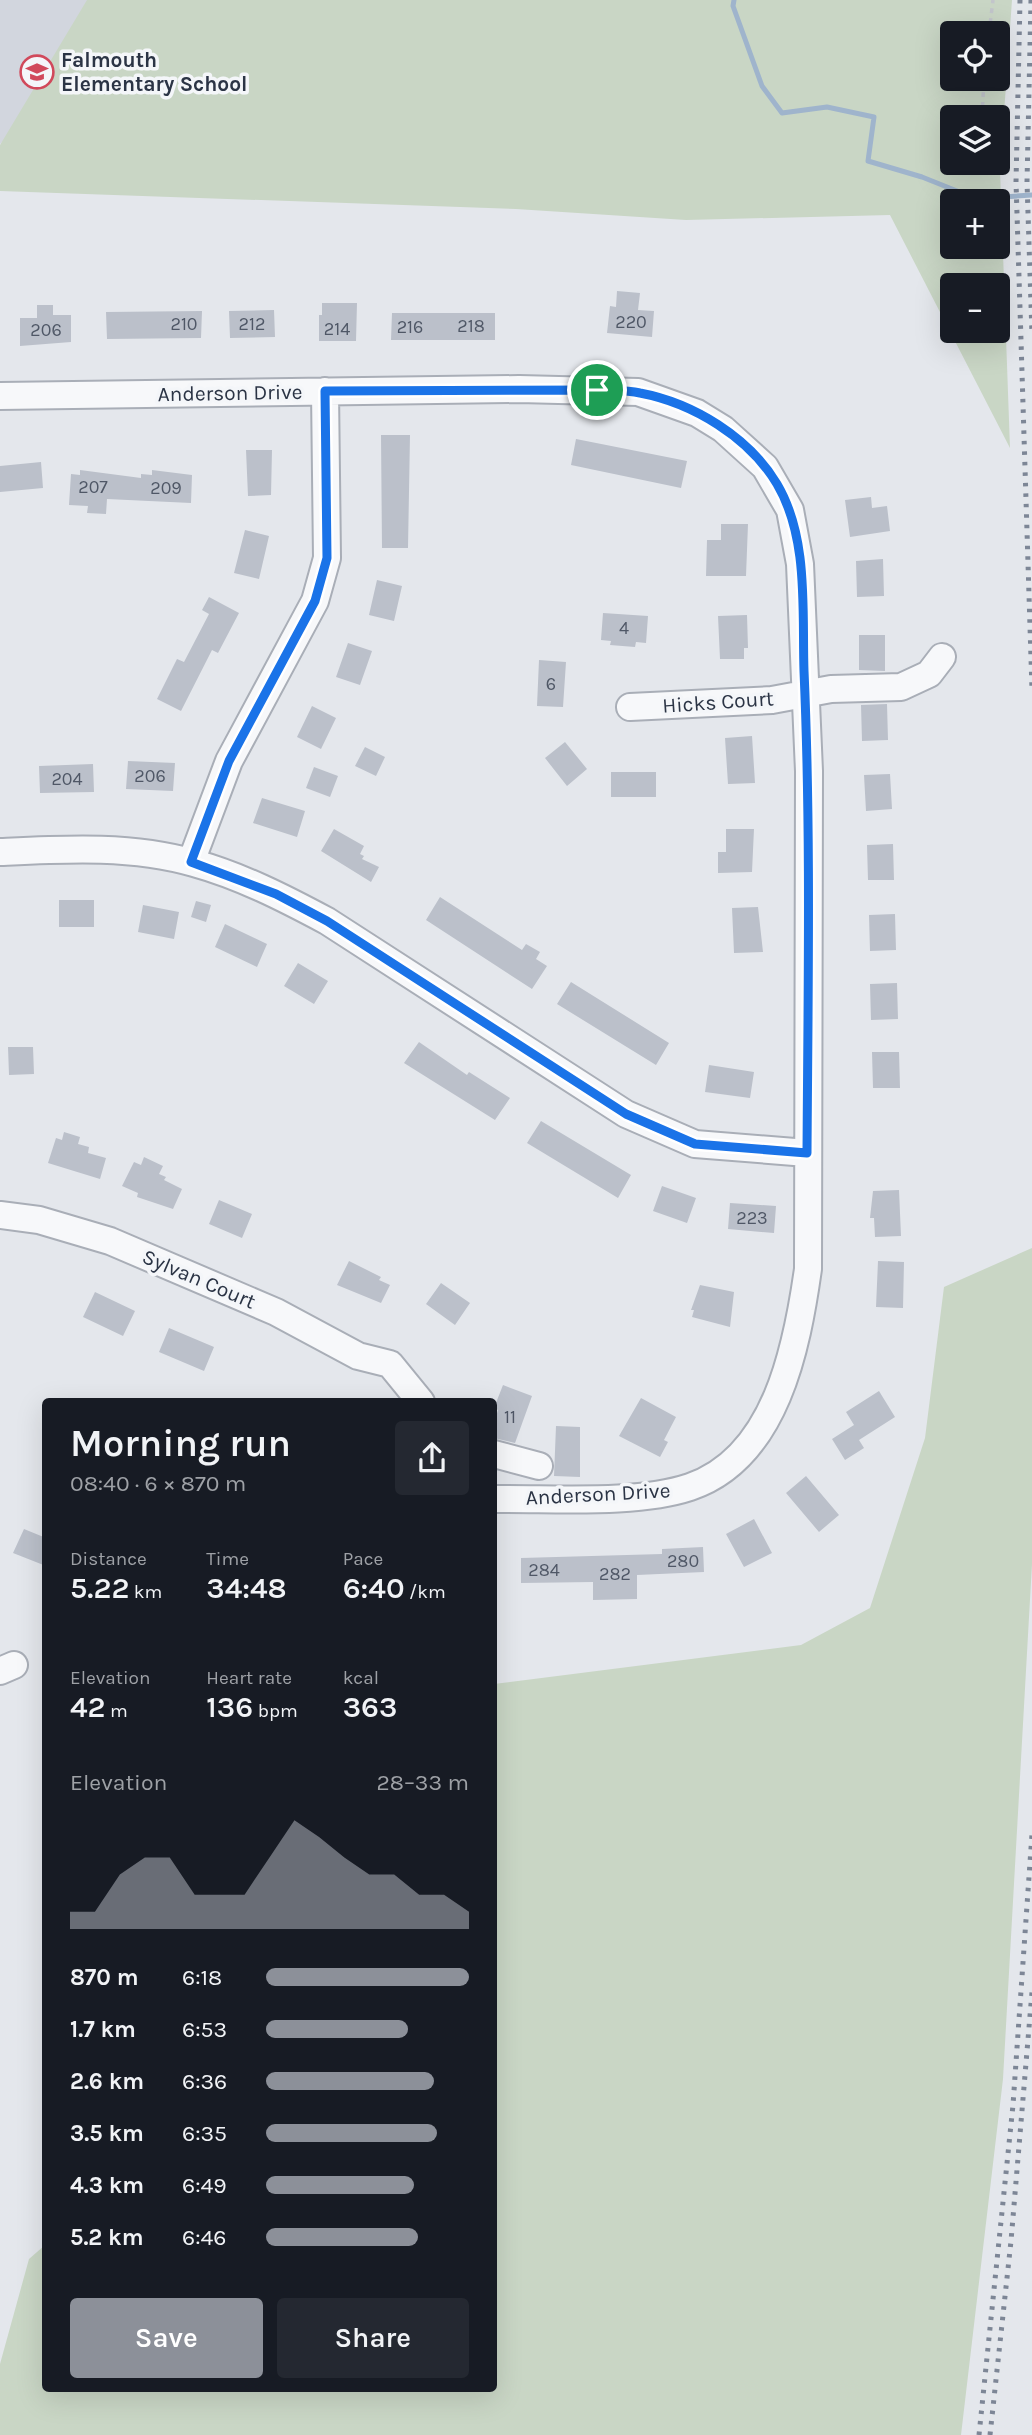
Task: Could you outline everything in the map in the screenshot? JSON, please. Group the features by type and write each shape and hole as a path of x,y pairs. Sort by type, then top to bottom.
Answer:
{"street":[{"name":"Anderson Drive","path":"0,396 325,391 638,392 668,400 723,429 765,467 790,510 800,564 809,771 808,1269 792,1357 770,1413 726,1468 705,1481 671,1492 635,1496 497,1499"},
{"path":"191,862 229,761 315,601 321,583 327,558 325,391"},
{"name":"Hicks Court","path":"630,707 772,700 831,689 901,687 929,674 942,657"},
{"path":"0,852 90,849 191,862 276,894 327,921 626,1114 660,1131 695,1144 807,1153"},
{"name":"Sylvan Court","path":"0,1215 39,1220 110,1241 276,1312 358,1356 390,1363 418,1398"},
{"path":"497,1455 539,1466"}],"path":[{"path":"990,21 993,0"}],"shaded area":[{"name":"Falmouth Elementary School","path":"0,0 149,0 0,144"}],"green space":[{"path":"87,0 1012,0 1010,28 1010,21 940,21 940,91 1006,91 1005,105 940,105 940,175 1000,175 1001,189 940,189 940,259 1003,259 1004,273 940,273 940,312 890,215 686,220 516,209 0,191 0,145"},
{"path":"956,343 1006,343 1010,448"},
{"path":"1032,1248 1032,1564 1003,2079 961,2435 0,2435 0,2364 29,2259 42,2248 42,2392 497,2392 497,1684 801,1645 870,1608 925,1438 944,1287"}],"building":[{"path":"617,291 640,293 638,310 654,311 652,337 607,333 610,306 616,307"},
{"path":"322,303 357,303 356,341 319,341"},
{"path":"37,305 53,305 53,315 71,315 71,342 20,346 20,318 37,318"},
{"path":"274,310 275,337 230,338 229,311"},
{"path":"202,311 201,338 107,339 106,312"},
{"path":"392,313 495,313 495,340 391,340"},
{"path":"381,435 410,435 408,548 382,548"},
{"path":"576,439 687,461 681,488 571,465"},
{"path":"246,450 272,450 271,495 248,496"},
{"path":"41,462 43,488 0,492 0,466"},
{"path":"80,470 141,478 141,474 152,475 152,470 192,475 191,503 107,499 106,514 87,513 88,506 69,505 71,474 80,475"},
{"path":"871,497 872,508 887,506 890,531 850,537 845,500"},
{"path":"721,524 748,524 746,576 706,576 707,540 721,540"},
{"path":"245,530 269,536 259,579 234,573"},
{"path":"883,559 884,596 857,597 856,561"},
{"path":"377,580 402,586 394,621 369,615"},
{"path":"209,597 239,613 218,653 212,650 181,711 157,699 177,659 184,662 209,614 202,610"},
{"path":"603,613 648,616 646,643 636,642 635,647 610,645 611,641 601,640"},
{"path":"747,615 748,648 744,648 744,659 720,659 718,616"},
{"path":"859,635 885,635 885,671 859,670"},
{"path":"348,643 372,651 360,685 336,677"},
{"path":"539,660 566,662 563,707 537,706"},
{"path":"887,704 888,740 862,741 861,705"},
{"path":"312,706 336,718 321,749 297,737"},
{"path":"752,736 755,783 728,784 725,738"},
{"path":"565,742 587,769 567,786 545,758"},
{"path":"365,747 385,757 376,776 355,766"},
{"path":"128,761 175,763 173,791 126,789"},
{"path":"93,764 94,792 40,793 39,766"},
{"path":"314,767 338,776 330,797 306,788"},
{"path":"611,772 656,772 656,797 611,797"},
{"path":"890,774 892,809 866,811 864,775"},
{"path":"262,798 305,811 297,837 253,823"},
{"path":"334,829 364,846 360,854 364,856 362,859 379,867 371,882 321,851"},
{"path":"726,829 754,829 752,872 718,873 718,852 726,852"},
{"path":"893,844 894,880 868,880 867,845"},
{"path":"440,897 522,950 526,944 540,952 536,959 547,966 532,989 426,920"},
{"path":"59,900 94,900 94,927 59,927"},
{"path":"196,901 211,905 206,922 191,917"},
{"path":"143,905 179,912 174,939 138,932"},
{"path":"758,907 763,952 734,953 732,908"},
{"path":"895,914 896,950 870,951 869,915"},
{"path":"225,924 267,944 257,967 215,947"},
{"path":"298,963 328,981 314,1004 284,986"},
{"path":"571,982 669,1043 656,1065 557,1004"},
{"path":"897,983 898,1019 871,1020 870,984"},
{"path":"419,1042 467,1075 469,1072 510,1098 495,1120 404,1063"},
{"path":"8,1047 33,1047 34,1074 9,1075"},
{"path":"872,1052 899,1052 900,1088 873,1088"},
{"path":"709,1065 754,1072 750,1098 705,1092"},
{"path":"541,1121 631,1175 618,1198 527,1143"},
{"path":"64,1132 80,1137 78,1144 89,1147 88,1153 106,1158 100,1179 48,1163 56,1138 62,1140"},
{"path":"144,1157 163,1166 159,1174 166,1177 164,1180 182,1189 173,1209 137,1197 138,1193 122,1186 134,1162 141,1165"},
{"path":"662,1186 696,1198 687,1223 653,1211"},
{"path":"899,1190 901,1236 875,1237 874,1218 870,1218 873,1191"},
{"path":"219,1200 252,1214 242,1238 209,1224"},
{"path":"730,1203 776,1206 774,1233 728,1229"},
{"path":"349,1261 381,1277 379,1280 390,1285 381,1303 337,1285"},
{"path":"878,1261 904,1262 903,1308 876,1307"},
{"path":"441,1283 470,1303 455,1325 426,1304"},
{"path":"700,1285 734,1292 730,1327 692,1317 694,1310 691,1310"},
{"path":"95,1292 135,1311 123,1336 83,1317"},
{"path":"169,1328 214,1347 204,1371 159,1352"},
{"path":"503,1385 532,1396 515,1443 497,1439 497,1400"},
{"path":"879,1391 895,1417 859,1440 864,1448 845,1460 832,1439 854,1425 846,1412"},
{"path":"641,1398 676,1417 664,1440 668,1442 660,1457 619,1436"},
{"path":"556,1426 580,1427 580,1477 554,1476"},
{"path":"806,1476 839,1515 819,1532 786,1493"},
{"path":"754,1519 772,1553 744,1567 726,1534"},
{"path":"24,1529 42,1536 42,1564 13,1553"},
{"path":"703,1547 704,1572 637,1575 637,1599 593,1600 593,1582 521,1583 521,1558 662,1554 662,1549"}],"waterway":[{"path":"734,0 733,6 762,86 782,113 827,107 874,117 868,161 952,189"},
{"path":"1010,197 1032,195"}],"railway":[{"path":"1020,0 1016,182 1032,690"},
{"path":"1031,0 1027,182 1032,335"},
{"path":"979,2435 1013,2105 1032,1834"},
{"path":"990,2435 1011,2241 1032,1992"}],"place":[{"name":"Falmouth Elementary School","path":"37,72"}],"route":[{"path":"597,390 638,392 668,400 723,429 765,467 778,485 790,510 800,564 809,771 807,1153 695,1144 660,1131 626,1114 327,921 276,894 227,873 191,862 229,761 315,601 321,583 327,558 325,391 597,390"}]}
